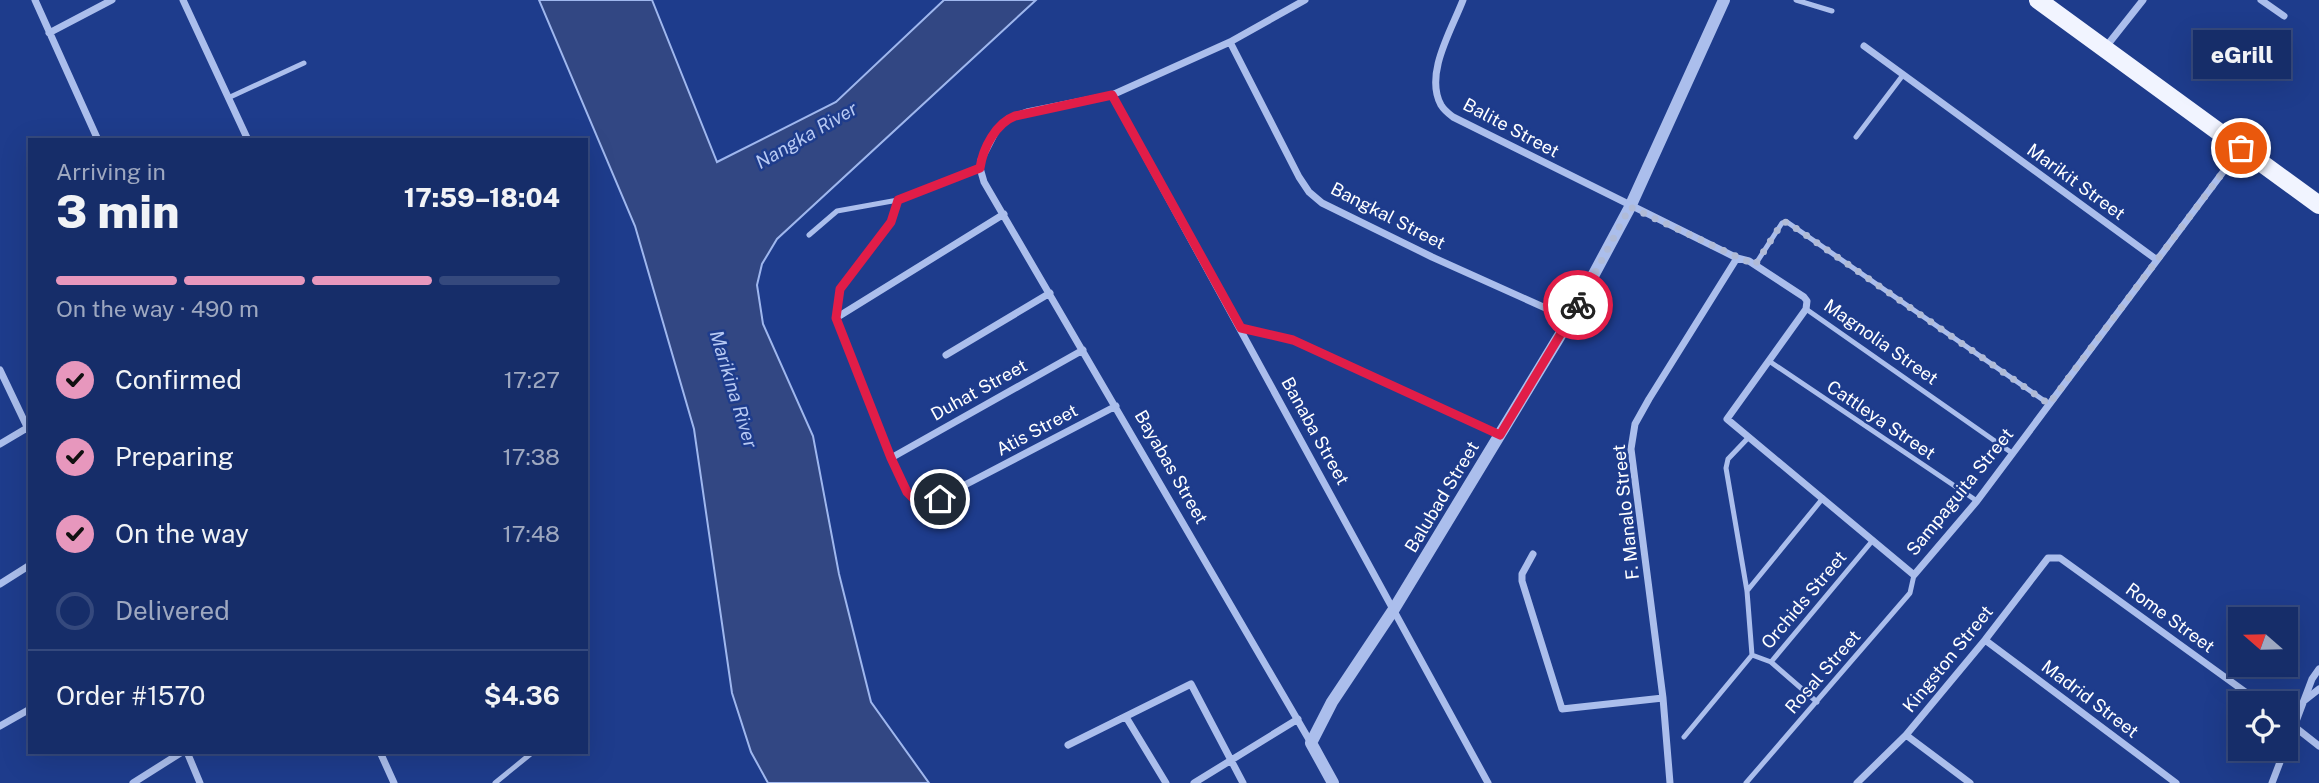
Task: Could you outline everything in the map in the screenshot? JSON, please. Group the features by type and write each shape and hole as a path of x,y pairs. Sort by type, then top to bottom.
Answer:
{"main road":[{"path":"2038,0 2319,205"}],"street":[{"path":"35,0 97,138"},
{"path":"49,33 112,0"},
{"path":"183,0 246,138"},
{"path":"980,168 981,160 997,129 1008,118 1112,95 1230,42 1305,0"},
{"name":"Balite Street","path":"1463,0 1437,70 1437,93 1442,106 1453,117 1470,127 1630,207"},
{"name":"Balubad Street","path":"1311,743 1332,702 1394,609 1570,319 1630,207 1724,0"},
{"path":"2105,49 2143,0"},
{"path":"2261,0 2284,16"},
{"name":"Bangkal Street","path":"1230,42 1299,177 1309,192 1322,203 1432,257 1570,319"},
{"name":"Marikit Street","path":"1864,46 2157,260"},
{"name":"Banaba Street","path":"1112,95 1488,783"},
{"path":"2157,260 2241,148"},
{"name":"Bayabas Street","path":"980,168 984,182 1333,783"},
{"path":"1630,207 1737,258"},
{"path":"836,318 1003,214"},
{"name":"Magnolia Street","path":"1737,258 1755,265 1801,295 1807,301 1806,309"},
{"name":"F. Manalo Street","path":"1670,783 1663,698 1631,449 1635,424 1649,398 1737,258"},
{"name":"Sampaguita Street","path":"1806,309 1727,419 1914,575 1977,501 2157,260"},
{"path":"946,355 1050,293"},
{"path":"1241,328 1293,340 1500,435"},
{"name":"Duhat Street","path":"891,458 1083,351"},
{"path":"0,370 28,428"},
{"name":"Atis Street","path":"936,500 1116,406"},
{"path":"0,444 28,430"},
{"path":"1533,554 1522,575 1522,581 1562,709 1663,698"},
{"name":"Kingston Street","path":"1857,783 1906,735 1985,640 2048,558 2060,558"},
{"name":"Rome Street","path":"2060,558 2244,691"},
{"path":"0,584 28,566"},
{"name":"Madrid Street","path":"1985,640 2176,783"},
{"path":"2298,716 2312,679 2319,669"},
{"path":"1069,745 1189,684 1193,685 1243,783"},
{"path":"2304,700 2319,689"},
{"path":"0,726 28,710"},
{"path":"1126,717 1166,783"},
{"path":"1194,783 1298,719"},
{"path":"2298,729 2319,746"},
{"path":"1906,735 1970,783"},
{"path":"132,783 181,754"},
{"path":"185,754 200,783"},
{"path":"381,754 394,783"},
{"path":"2272,783 2280,761"}],"lane":[{"path":"1796,0 1832,11"},
{"path":"228,98 304,63"},
{"path":"1856,138 1903,75"},
{"path":"808,235 837,211 898,200 980,168"},
{"path":"898,200 891,222 840,289 836,318 907,492 918,503 936,500"},
{"path":"1755,265 1782,223 1787,222 2049,404"},
{"name":"Magnolia Street","path":"1806,309 2012,453"},
{"name":"Cattleya Street","path":"1769,361 1977,501"},
{"path":"1684,737 1752,655 1747,591 1726,468 1728,459 1749,437"},
{"path":"1747,591 1824,498"},
{"name":"Orchids Street","path":"1752,655 1771,662 1873,540"},
{"name":"Rosal Street","path":"1746,783 1910,593 1914,575"},
{"path":"1771,662 1817,702"},
{"path":"495,783 531,754"}],"water":[{"path":"539,0 652,0 717,162 836,102 944,0 1036,0 777,239 762,264 757,285 763,324 813,436 839,574 871,702 929,783 768,783 751,752 732,693 694,429 635,226"}],"way so far":[{"path":"1578,305 1630,207 1755,265 1782,223 1787,222 2049,404 2241,148"}],"place":[{"name":"eGrill","path":"2241,148"}],"route":[{"path":"940,499 918,503 907,492 836,318 840,289 891,222 898,200 980,168 981,160 997,129 1008,118 1112,95 1241,328 1293,340 1500,435 1578,305"}],"water label":[{"name":"Nangka River","path":"806,135"},
{"name":"Marikina River","path":"734,389"}]}
